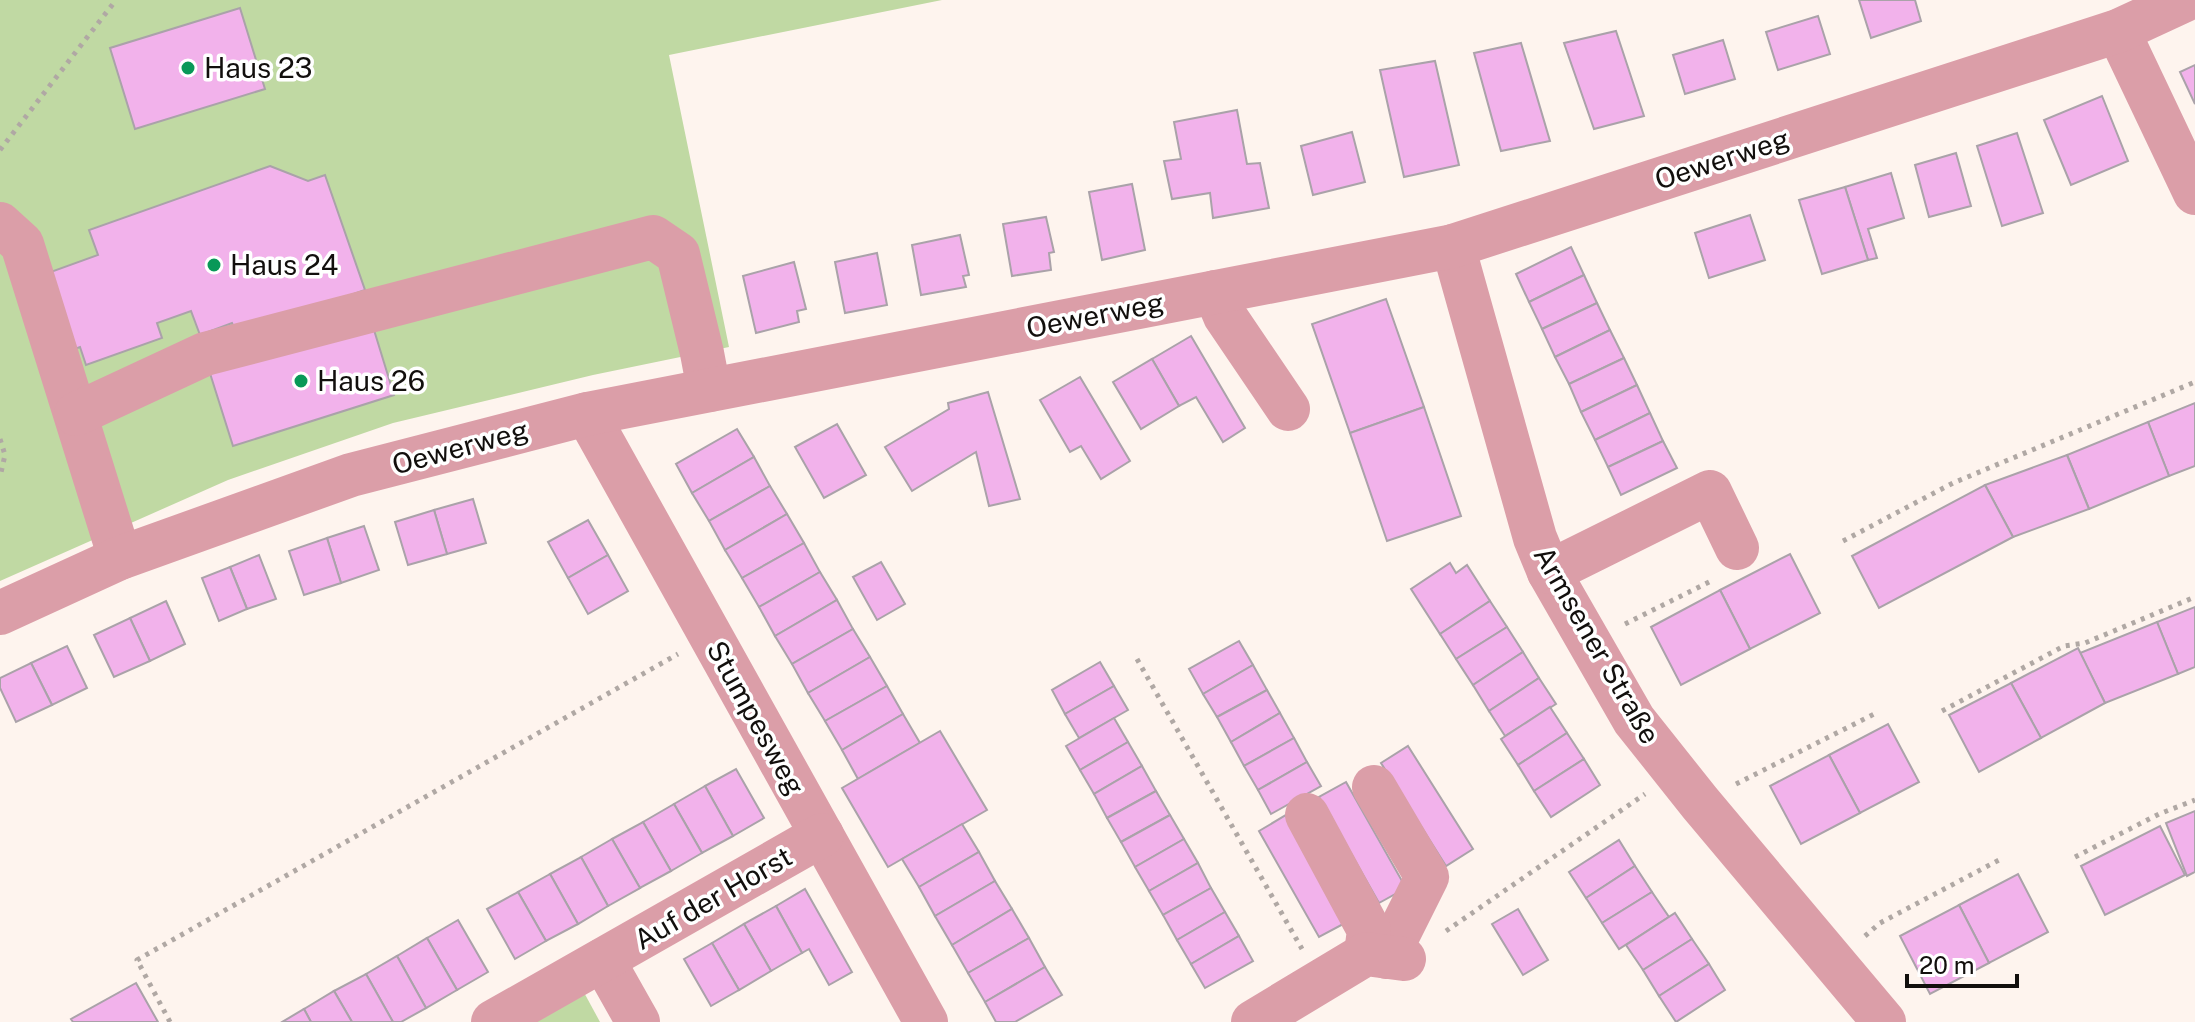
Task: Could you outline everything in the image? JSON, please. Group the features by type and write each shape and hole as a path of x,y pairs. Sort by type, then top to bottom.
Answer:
{"street":[{"name":"Oewerweg","path":"0,613 120,558 351,475 587,414 1453,246 2118,31 2185,0"},
{"path":"2118,31 2195,193"},
{"path":"0,224 22,244 120,558"},
{"path":"76,414 205,354 653,237 678,254 709,390"},
{"name":"Armsener Straße","path":"1453,246 1535,538 1549,572 1634,720 1884,1022"},
{"path":"1215,292 1225,316 1288,409"},
{"name":"Stumpesweg","path":"587,414 926,1022"},
{"path":"1549,572 1710,492 1727,563"},
{"path":"1253,1022 1321,981 1386,957 1427,877 1374,787"},
{"path":"1307,815 1386,957"},
{"name":"Auf der Horst","path":"493,1022 822,835"},
{"name":"Auf der Horst","path":"603,960 638,1022"}],"path":[{"path":"0,150 116,0"},
{"path":"1843,541 1953,483 2195,382"},
{"path":"0,439 5,455 0,477"},
{"path":"1589,643 1727,563"},
{"path":"1942,711 2064,646 2085,643 2195,597"},
{"path":"170,1022 137,960 710,636"},
{"path":"1137,659 1321,981"},
{"path":"1386,957 1688,788 1878,712"},
{"path":"2075,857 2159,814 2195,800"},
{"path":"1834,964 1880,923 1999,860"}],"green space":[{"path":"0,0 942,0 669,55 729,347 593,375 393,423 228,480 0,581"},
{"path":"581,987 600,1022 518,1022"}],"building":[{"path":"1859,0 1915,0 1921,21 1871,38"},
{"name":"Haus 23","path":"240,8 265,89 135,129 110,48"},
{"path":"1818,16 1830,54 1778,70 1766,32"},
{"path":"1616,31 1644,116 1594,129 1564,43"},
{"path":"1723,40 1735,79 1685,94 1673,55"},
{"path":"1521,43 1550,141 1501,151 1474,53"},
{"path":"1435,61 1459,165 1404,177 1380,70"},
{"path":"2195,65 2195,104 2180,72"},
{"path":"2102,96 2128,161 2071,185 2044,120"},
{"path":"1237,110 1247,164 1260,163 1269,208 1213,218 1210,193 1172,199 1164,161 1181,159 1174,122"},
{"path":"1352,132 1365,182 1313,195 1301,146"},
{"path":"2017,133 2043,213 2002,226 1977,146"},
{"path":"1956,153 1971,206 1929,217 1915,165"},
{"name":"Haus 24","path":"270,166 308,181 325,175 365,290 237,335 232,323 200,335 191,311 157,323 162,338 86,365 80,347 72,350 45,274 98,255 89,230"},
{"path":"1891,173 1904,218 1868,229 1877,258 1868,260 1845,187"},
{"path":"1132,184 1145,250 1102,260 1089,192"},
{"path":"1845,187 1868,260 1822,274 1799,200"},
{"path":"1750,215 1765,260 1709,278 1695,233"},
{"path":"1046,217 1054,252 1049,253 1051,270 1012,276 1003,224"},
{"path":"960,235 969,275 963,276 966,287 921,295 912,245"},
{"path":"1571,247 1584,275 1529,302 1516,274"},
{"path":"877,253 887,305 845,313 835,262"},
{"path":"794,262 806,309 797,311 799,322 756,333 743,276"},
{"path":"1584,275 1597,303 1542,329 1529,302"},
{"path":"1386,299 1424,407 1350,433 1312,324"},
{"path":"1597,303 1610,330 1555,357 1542,329"},
{"name":"Haus 26","path":"370,317 394,395 233,446 208,367"},
{"path":"1610,330 1624,358 1569,384 1555,357"},
{"path":"1191,336 1245,428 1223,442 1196,397 1179,406 1152,359"},
{"path":"1624,358 1637,385 1581,412 1569,384"},
{"path":"1152,359 1179,406 1141,429 1113,382"},
{"path":"1080,377 1130,461 1101,479 1081,446 1070,452 1040,400"},
{"path":"1637,385 1650,413 1595,440 1581,412"},
{"path":"988,392 1020,499 989,506 976,452 912,491 885,447 949,409 948,403"},
{"path":"2195,403 2195,466 2169,476 2148,422"},
{"path":"1424,407 1461,516 1387,541 1350,433"},
{"path":"1650,413 1663,441 1608,467 1595,440"},
{"path":"2148,422 2169,476 2089,509 2067,455"},
{"path":"837,424 866,475 824,498 795,447"},
{"path":"737,429 754,457 692,493 676,464"},
{"path":"1663,441 1677,468 1621,495 1608,467"},
{"path":"2067,455 2089,509 2013,537 1985,485"},
{"path":"754,457 770,486 709,521 692,493"},
{"path":"1985,485 2013,537 1879,608 1852,556"},
{"path":"770,486 787,514 725,550 709,521"},
{"path":"473,499 486,543 447,554 434,510"},
{"path":"434,510 447,554 408,565 395,522"},
{"path":"787,514 804,543 742,578 725,550"},
{"path":"588,520 608,555 568,578 548,542"},
{"path":"364,526 379,570 341,583 327,538"},
{"path":"327,538 341,583 304,595 289,551"},
{"path":"804,543 820,572 759,607 742,578"},
{"path":"1790,554 1820,613 1750,649 1720,590"},
{"path":"259,555 276,599 247,609 230,567"},
{"path":"608,555 628,591 588,614 568,578"},
{"path":"881,562 905,604 877,620 853,577"},
{"path":"1450,563 1456,573 1467,565 1490,601 1440,634 1411,589"},
{"path":"230,567 247,609 219,621 202,578"},
{"path":"820,572 837,600 775,636 759,607"},
{"path":"1720,590 1750,649 1681,685 1651,627"},
{"path":"837,600 853,629 792,664 775,636"},
{"path":"166,601 185,644 150,661 130,618"},
{"path":"1490,601 1507,627 1456,659 1440,634"},
{"path":"2195,607 2195,667 2178,674 2157,622"},
{"path":"130,618 150,661 114,677 94,635"},
{"path":"2157,622 2178,674 2105,703 2080,653"},
{"path":"1507,627 1523,652 1473,685 1456,659"},
{"path":"853,629 870,657 808,693 792,664"},
{"path":"1239,641 1253,665 1203,694 1189,669"},
{"path":"67,646 87,688 52,705 31,663"},
{"path":"2078,648 2105,703 2041,738 2011,683"},
{"path":"1523,652 1539,678 1489,711 1473,685"},
{"path":"870,657 887,686 825,721 808,693"},
{"path":"1100,662 1114,686 1065,714 1052,690"},
{"path":"31,663 52,705 16,722 0,688 0,678"},
{"path":"1253,665 1267,690 1217,717 1203,694"},
{"path":"1539,678 1556,704 1505,736 1489,711"},
{"path":"2011,683 2041,738 1979,772 1949,715"},
{"path":"887,686 903,714 842,750 825,721"},
{"path":"1114,686 1128,710 1079,738 1065,714"},
{"path":"1267,690 1280,713 1231,742 1217,717"},
{"path":"1550,707 1567,733 1518,765 1501,739"},
{"path":"1280,713 1294,738 1244,766 1231,742"},
{"path":"903,714 920,743 858,779 842,750"},
{"path":"1114,718 1128,742 1080,770 1066,746"},
{"path":"1888,724 1919,782 1860,813 1829,755"},
{"path":"940,731 987,810 888,867 842,788"},
{"path":"1567,733 1584,759 1534,791 1518,765"},
{"path":"1294,738 1307,762 1258,790 1244,766"},
{"path":"1128,742 1142,766 1094,794 1080,770"},
{"path":"1408,746 1473,849 1446,866 1381,763"},
{"path":"1829,755 1860,813 1801,844 1770,786"},
{"path":"1584,759 1600,785 1551,817 1534,791"},
{"path":"1307,762 1321,786 1271,814 1258,790"},
{"path":"1142,766 1156,791 1107,818 1094,794"},
{"path":"736,769 764,818 733,836 705,786"},
{"path":"1346,782 1406,888 1379,903 1319,797"},
{"path":"705,786 733,836 702,853 674,804"},
{"path":"1156,791 1170,815 1121,842 1107,818"},
{"path":"674,804 702,853 671,871 643,822"},
{"path":"2195,811 2195,872 2187,876 2166,823"},
{"path":"1170,815 1184,839 1135,867 1121,842"},
{"path":"1286,815 1347,922 1319,937 1259,831"},
{"path":"643,822 671,871 640,888 612,839"},
{"path":"962,824 979,852 919,887 902,859"},
{"path":"2160,826 2185,875 2105,915 2081,866"},
{"path":"612,839 640,888 608,906 581,857"},
{"path":"1184,839 1198,863 1149,891 1135,867"},
{"path":"1619,840 1635,866 1586,898 1569,872"},
{"path":"979,852 995,881 935,916 919,887"},
{"path":"581,857 608,906 578,924 550,874"},
{"path":"1198,863 1211,888 1163,915 1149,891"},
{"path":"1635,866 1652,892 1602,923 1586,898"},
{"path":"550,874 578,924 546,941 518,892"},
{"path":"2018,874 2048,932 1989,963 1959,905"},
{"path":"995,881 1012,909 952,945 935,916"},
{"path":"1211,888 1225,912 1177,940 1163,915"},
{"path":"805,889 852,972 829,985 809,949 802,953 776,906"},
{"path":"518,892 546,941 515,959 487,909"},
{"path":"1652,892 1669,917 1619,949 1602,923"},
{"path":"1959,905 1989,963 1930,994 1900,936"},
{"path":"776,906 802,953 771,971 744,924"},
{"path":"1012,909 1029,938 968,973 952,945"},
{"path":"1518,909 1548,960 1523,975 1492,924"},
{"path":"1225,912 1239,936 1191,964 1177,940"},
{"path":"1675,913 1692,939 1643,970 1626,945"},
{"path":"458,920 488,972 457,990 427,938"},
{"path":"744,924 771,971 739,990 712,943"},
{"path":"1239,936 1253,961 1205,988 1191,964"},
{"path":"427,938 457,990 426,1008 397,956"},
{"path":"1029,938 1045,967 985,1002 968,973"},
{"path":"1692,939 1709,964 1659,996 1643,970"},
{"path":"712,943 739,990 711,1006 684,959"},
{"path":"397,956 426,1008 401,1022 393,1022 366,974"},
{"path":"1709,964 1725,990 1676,1022 1659,996"},
{"path":"1045,967 1062,995 1015,1022 996,1022 985,1002"},
{"path":"366,974 393,1022 352,1022 334,991"},
{"path":"136,983 158,1022 73,1022 71,1019"},
{"path":"334,991 352,1022 311,1022 304,1009"},
{"path":"304,1009 311,1022 282,1022"}],"place":[{"name":"Haus 23","path":"188,68"},
{"name":"Haus 24","path":"214,265"},
{"name":"Haus 26","path":"301,381"}]}
